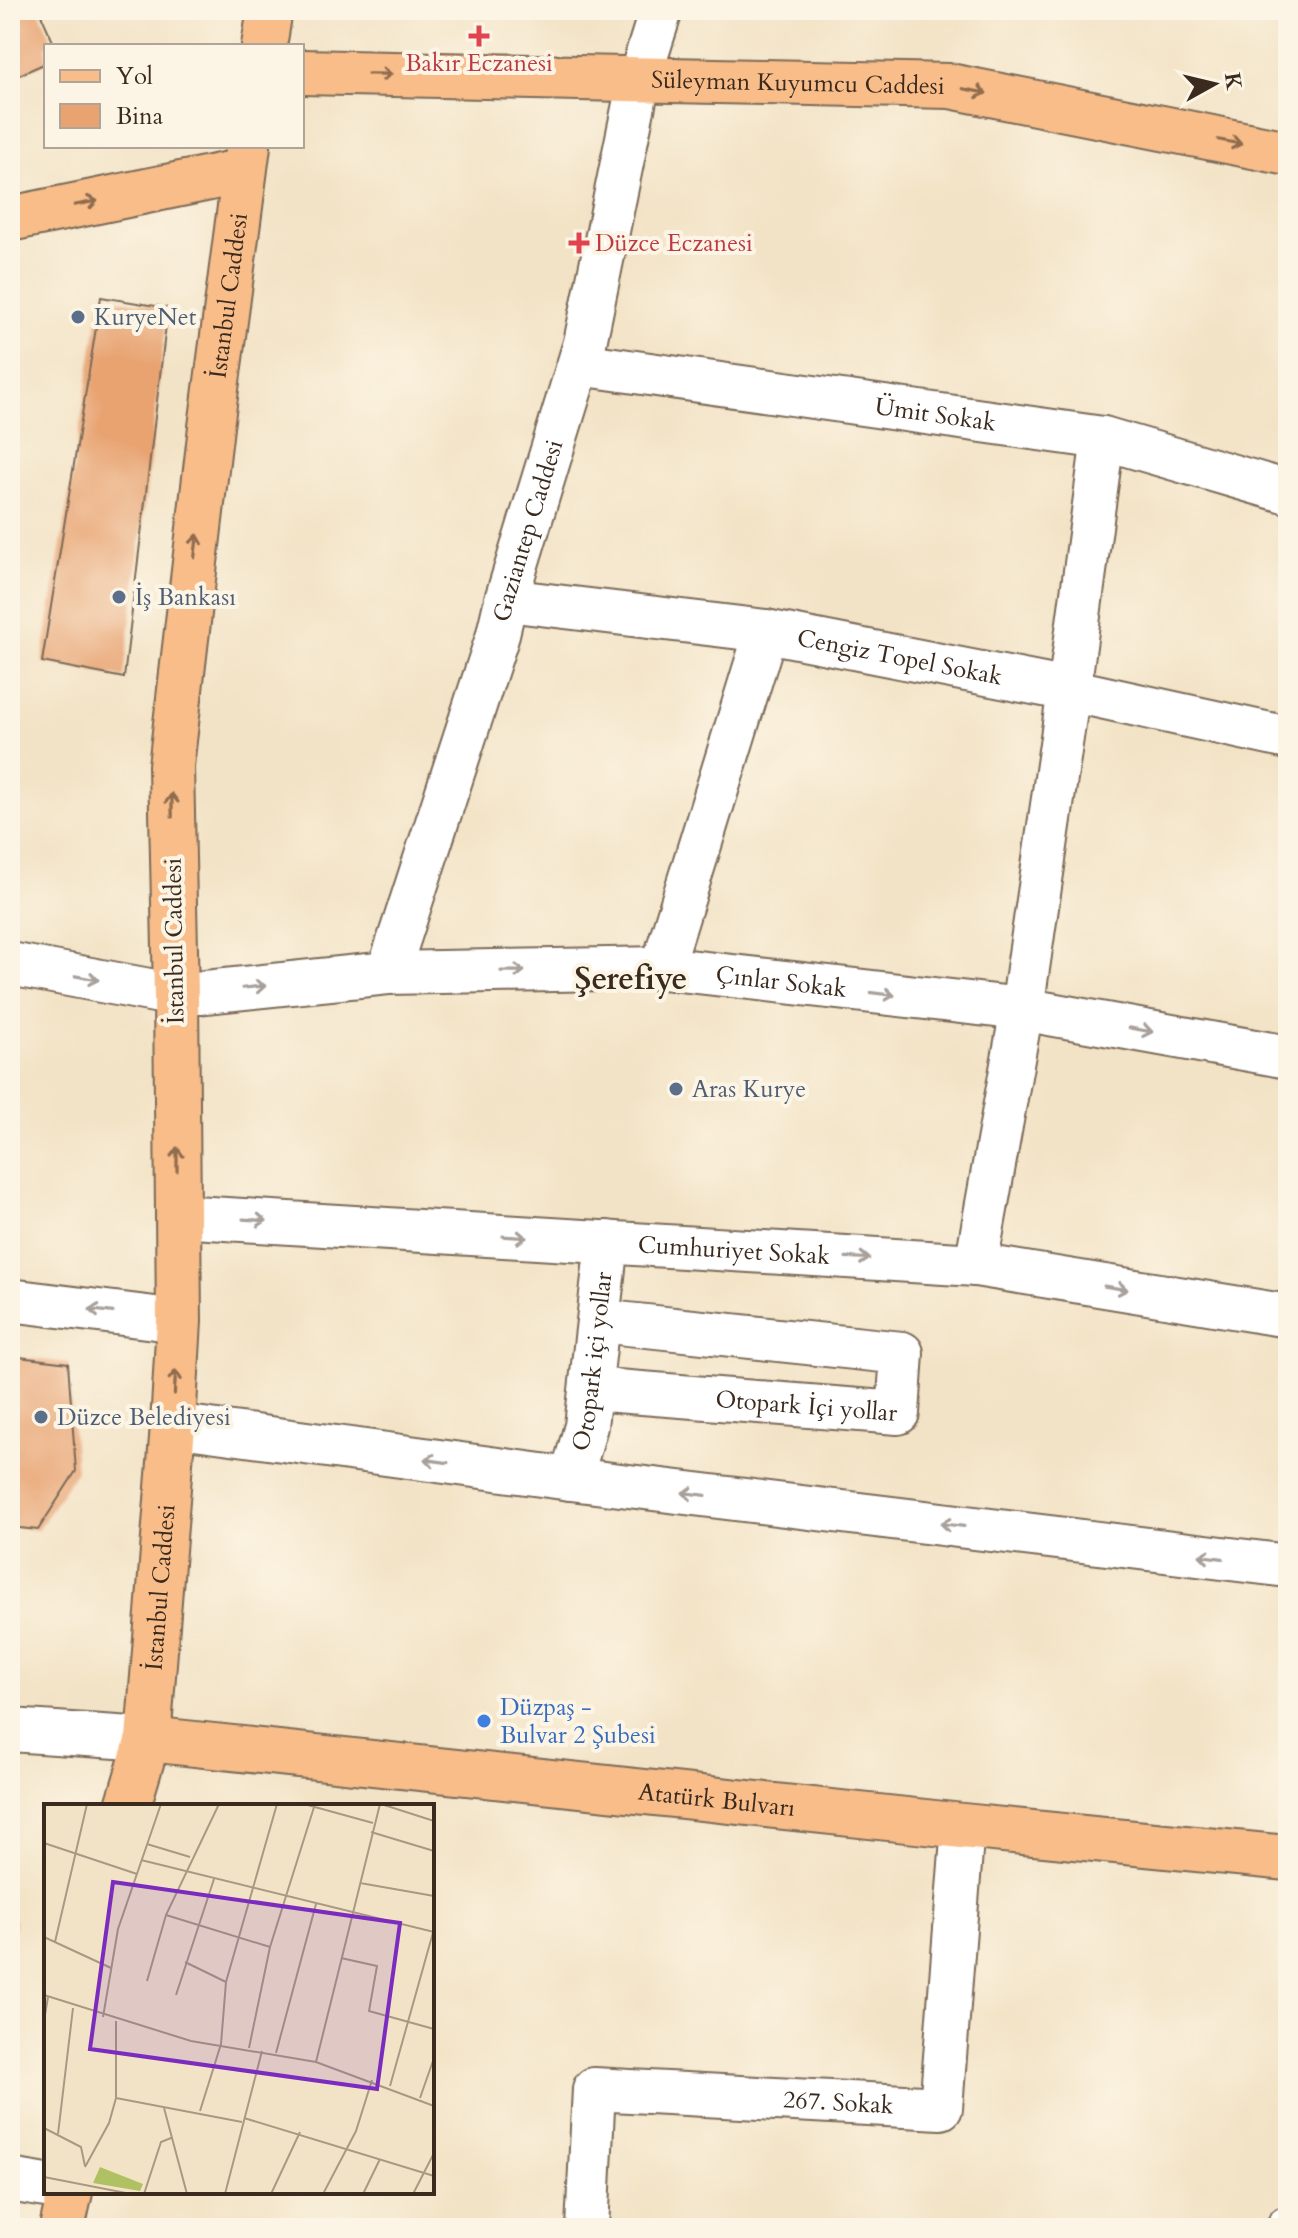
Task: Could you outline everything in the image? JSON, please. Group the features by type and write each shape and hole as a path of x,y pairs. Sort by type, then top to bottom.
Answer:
{"main road":[{"path":"264,44 270,10"},
{"name":"Süleyman Kuyumcu Caddesi","path":"304,72 950,86 1288,153"},
{"path":"10,219 246,159"},
{"name":"İstanbul Caddesi","path":"129,1804 148,1739 179,1321 171,766 246,159"},
{"name":"Atatürk Bulvarı","path":"148,1739 1288,1858"},
{"path":"62,2228 70,2194"}],"street":[{"name":"Gaziantep Caddesi","path":"388,973 492,653 585,343 639,80 661,10"},
{"name":"Ümit Sokak","path":"579,364 1103,438 1288,492"},
{"path":"976,1265 1022,1009 1103,438"},
{"name":"Cengiz Topel Sokak","path":"506,600 766,631 1069,690 1288,738"},
{"path":"662,968 766,631"},
{"name":"Çınlar Sokak","path":"10,964 176,995 388,973 662,968 1022,1009 1288,1057"},
{"name":"Cumhuriyet Sokak","path":"177,1216 976,1265 1288,1316"},
{"name":"Otopark içi yollar","path":"571,1479 586,1426 607,1242"},
{"path":"10,1300 179,1321"},
{"name":"Otopark İçi yollar","path":"591,1389 898,1413 902,1353 599,1321"},
{"path":"173,1425 571,1479 1288,1566"},
{"path":"10,1730 148,1739"},
{"name":"267. Sokak","path":"587,2228 594,2089 941,2108 963,1826"},
{"path":"10,2180 44,2186"}],"building":[{"path":"10,10 39,10 54,44 44,44 44,64 10,79"},
{"path":"101,297 168,308 124,678 42,662"},
{"name":"Düzce Belediyesi","path":"10,1356 68,1363 76,1471 38,1530 10,1527"},
{"path":"10,1920 15,1920 12,1942 10,1942"}],"place":[{"name":"Bakır Eczanesi","path":"479,36"},
{"name":"Düzce Eczanesi","path":"579,243"},
{"name":"KuryeNet","path":"78,317"},
{"name":"İş Bankası","path":"119,597"},
{"name":"Aras Kurye","path":"676,1089"},
{"name":"Düzce Belediyesi","path":"41,1417"},
{"name":"Düzpaş - Bulvar 2 Şubesi","path":"484,1721"}],"district":[{"name":"Şerefiye","path":"631,978"}]}
